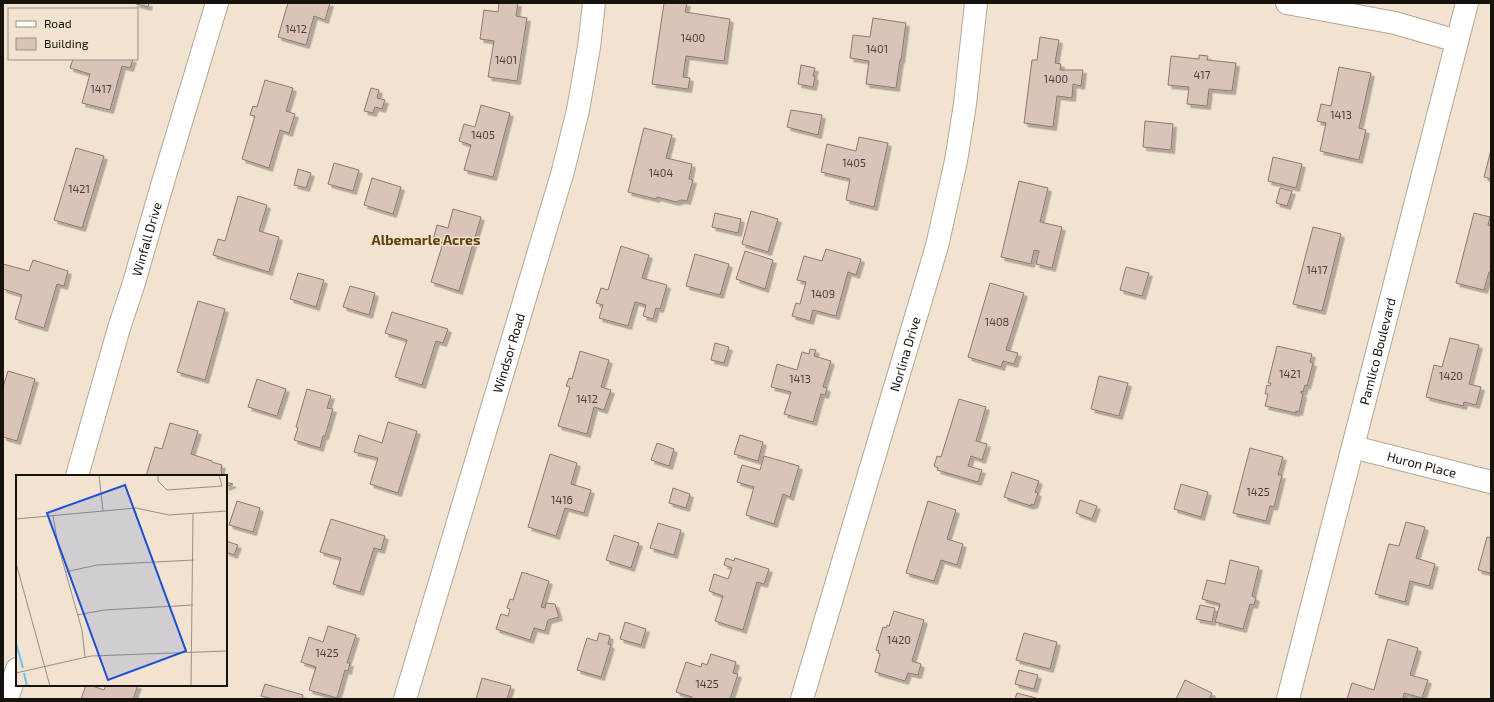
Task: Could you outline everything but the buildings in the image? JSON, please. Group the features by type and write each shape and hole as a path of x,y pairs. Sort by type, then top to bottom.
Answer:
{"street":[{"name":"Winfall Drive","path":"77,475 119,328 133,286 160,190 217,3"},
{"name":"Windsor Road","path":"405,699 563,171 578,110 590,47 594,3"},
{"name":"Norlina Drive","path":"802,699 937,246 956,161 965,104 976,3"},
{"path":"1287,3 1395,23 1457,41"},
{"name":"Pamlico Boulevard","path":"1288,699 1467,3"},
{"name":"Huron Place","path":"1353,447 1491,482"},
{"path":"7,699 16,673"}],"district":[{"name":"Albemarle Acres","path":"426,239"}]}
